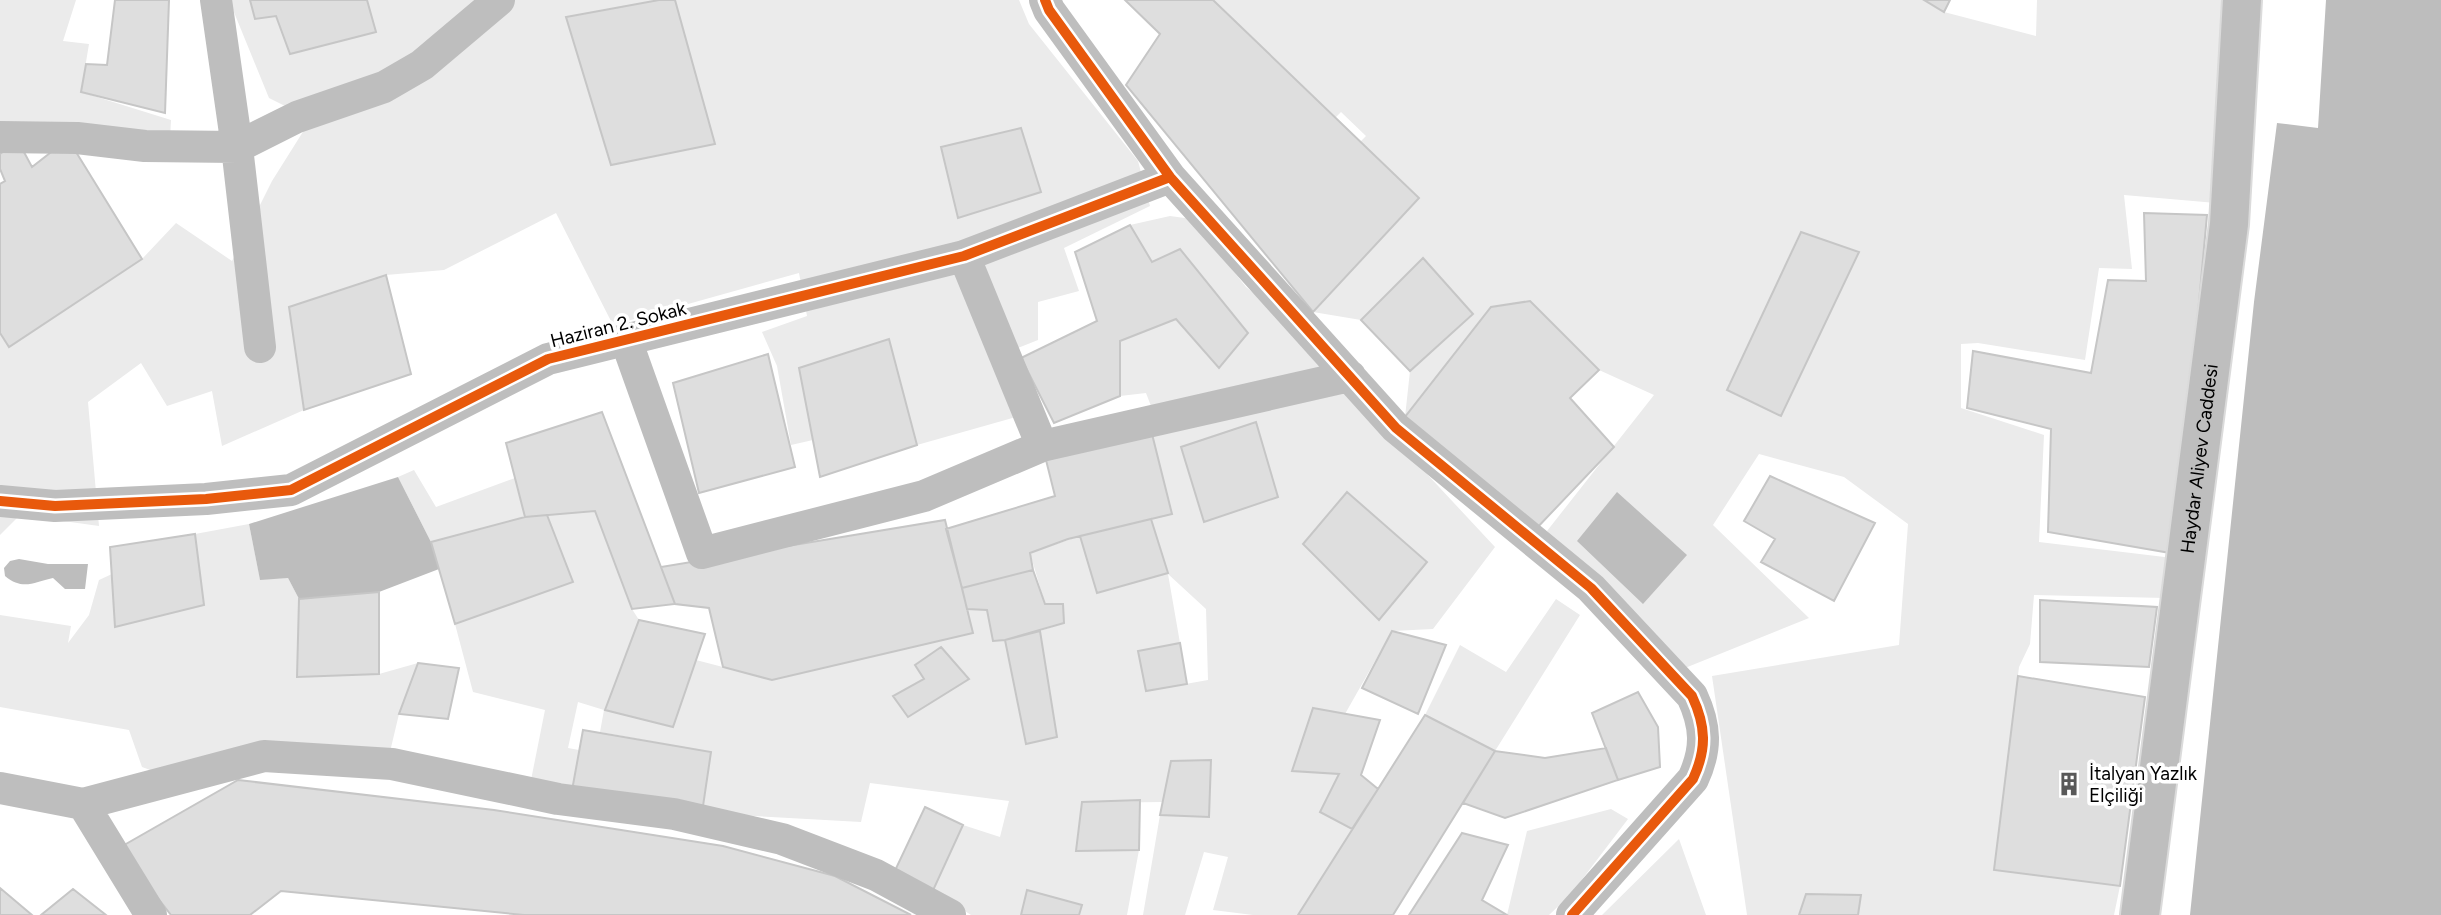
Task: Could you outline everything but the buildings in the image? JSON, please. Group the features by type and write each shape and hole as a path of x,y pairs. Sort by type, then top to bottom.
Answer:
{"main road":[{"name":"Haydar Aliyev Caddesi","path":"2140,915 2229,224 2242,0"}],"street":[{"path":"216,0 237,147 260,347"},
{"path":"0,137 77,138 145,146 237,147 297,117 393,82 422,65 461,36 499,0"},
{"path":"1045,0 1049,10 1170,177 1396,428 1591,589 1692,695 1702,717 1705,737 1702,759 1693,779 1572,915"},
{"name":"Haziran 2. Sokak","path":"0,500 55,506 206,499 291,490 548,359 964,256 1170,177"},
{"path":"964,256 1042,446"},
{"path":"626,340 702,554 924,496 1042,446 1350,376"},
{"path":"0,788 83,804 264,756 392,764 558,799 674,814 782,839 876,875 950,915"},
{"path":"83,804 151,915"}],"shaded area":[{"path":"0,0 76,0 63,41 89,44 81,92 171,120 169,157 0,131"},
{"path":"229,0 250,0 256,19 276,16 290,54 367,0 659,0 566,17 611,165 715,144 675,0 1019,0 1029,24 1138,161 1150,206 1064,248 1079,291 1038,302 1038,340 998,356 1016,417 917,445 888,339 799,368 813,440 791,445 777,366 762,332 807,316 799,273 613,325 556,213 444,270 386,275 289,307 304,410 222,446 212,391 167,406 141,363 88,402 99,526 20,515 0,535 0,333 9,346 142,259 176,223 232,261 272,181 311,119 269,98","holes":["1021,129 1041,192 958,218 941,147"]},
{"path":"1213,0 1924,0 1944,12 2036,36 2037,0 2225,0 2216,203 2124,195 2132,269 2099,268 2085,360 1978,343 1961,344 1961,408 2044,435 2039,542 2173,558 2165,598 2034,595 2030,644 2019,667 1994,870 2120,886 2114,915 1858,915 1861,895 1806,894 1799,915 1747,915 1712,676 1899,645 1908,524 1844,477 1759,454 1713,525 1809,618 1680,670 1562,552 1547,531 1654,395 1599,370 1529,301 1491,307 1405,417 1410,371 1473,314 1423,258 1361,320 1313,312 1360,142 1366,136 1341,112 1335,118","holes":["1800,232 1859,253 1781,416 1728,390"]},
{"path":"2326,0 2441,0 2441,915 2190,915 2254,302 2277,123 2318,128"},
{"path":"1170,216 1192,219 1246,287 1313,341 1426,473 1495,547 1433,629 1392,631 1345,714 1313,708 1292,771 1339,774 1320,812 1352,829 1298,915 1253,915 1213,910 1228,857 1204,852 1185,915 1143,915 1160,815 1208,817 1211,760 1163,802 1082,803 1077,851 1139,850 1127,915 1079,915 1081,905 1028,890 1021,915 971,915 933,890 963,825 1000,837 1009,801 870,783 861,822 702,813 711,752 600,732 604,710 578,702 568,748 579,750 571,796 530,785 545,710 473,692 455,624 573,582 547,515 595,511 632,609 639,620 605,710 672,727 696,660 773,680 973,633 967,609 987,610 993,641 1005,640 1026,744 1057,737 1040,631 1064,623 1045,604 1030,553 1080,536 1097,593 1168,572 1151,519 1172,514 1151,430 1159,427 1146,393 1120,396 1120,341 1176,319 1219,368 1248,333 1152,262 1130,225","holes":["1256,422 1278,497 1204,522 1181,447","1346,493 1427,562 1379,619 1303,544","1168,574 1206,609 1208,680 1146,691 1180,643","941,647 969,679 908,717 894,696 924,679 915,665"]},
{"path":"414,470 436,507 515,478 525,517 431,542 398,477"},
{"path":"398,477 431,542 439,569 379,592 299,599 288,578 260,580 249,524"},
{"path":"1617,492 1687,555 1643,604 1577,541"},
{"path":"249,524 260,579 288,578 299,599 297,677 379,674 418,663 399,714 385,773 281,768 172,778 142,767 129,730 0,707 0,615 71,626 68,643 89,615 99,580 112,574 204,604 195,534"},
{"path":"19,559 48,564 88,564 85,589 65,589 53,578 29,584 11,581 5,576 4,568 10,561"},
{"path":"1556,599 1580,615 1495,751 1425,715 1460,645 1506,672"},
{"path":"1611,809 1628,819 1571,894 1549,915 1507,915 1527,831"},
{"path":"1679,839 1706,915 1602,915"}],"cycle path":[{"path":"1045,0 1049,10 1170,177 1396,428 1591,588 1692,696 1700,717 1703,738 1701,758 1693,779 1572,915"},
{"path":"0,501 55,506 206,499 291,490 548,359 964,256 1170,177"}],"place":[{"name":"İtalyan Yazlık Elçiliği","path":"2069,784"}]}
